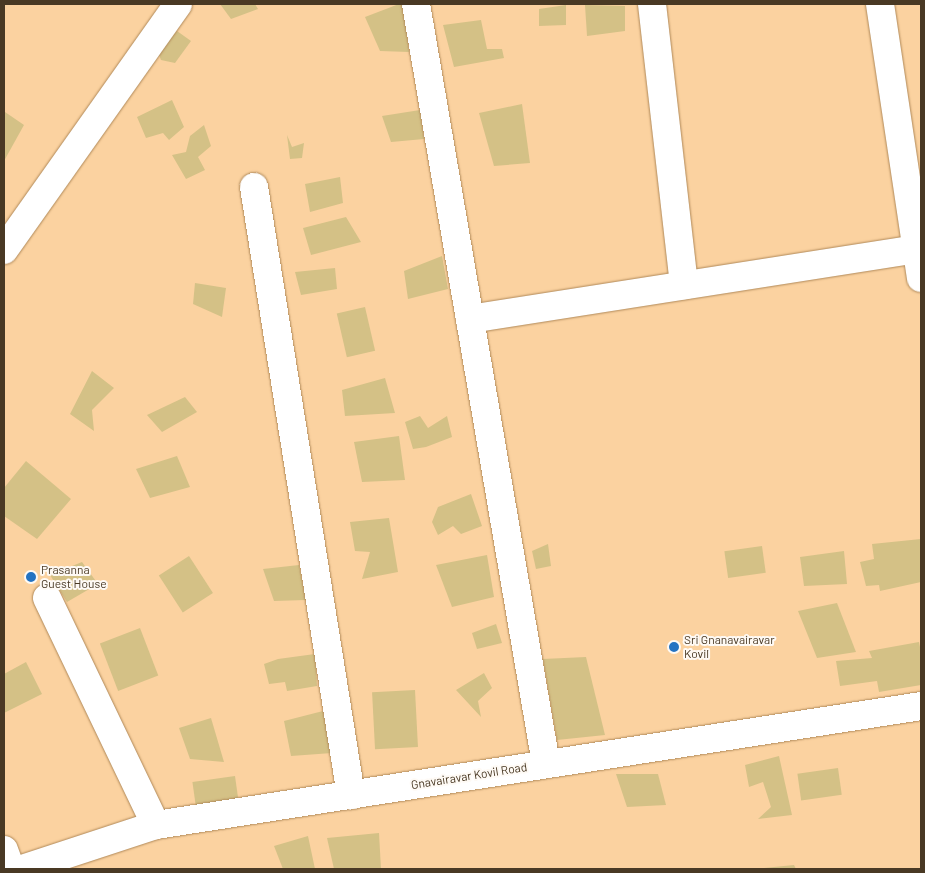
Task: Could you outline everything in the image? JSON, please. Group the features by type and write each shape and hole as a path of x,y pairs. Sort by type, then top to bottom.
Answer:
{"main road":[{"path":"4,250 178,4"},
{"path":"416,4 546,764"},
{"path":"652,4 684,285"},
{"path":"880,4 919,248 921,278"},
{"path":"254,187 351,795"},
{"path":"470,319 919,248"},
{"path":"47,598 156,825"},
{"name":"Gnavairavar Kovil Road","path":"22,869 156,825 921,706"},
{"path":"4,850 11,869"}],"building":[{"path":"220,4 255,4 258,9 231,19"},
{"path":"399,4 404,4 409,52 380,51 365,17"},
{"path":"566,5 566,25 539,26 539,9"},
{"path":"585,5 625,6 625,31 587,36"},
{"path":"481,20 487,49 502,49 504,58 454,67 443,25"},
{"path":"177,31 191,41 175,63 161,60 158,52"},
{"path":"172,100 184,127 169,140 163,133 146,138 137,117"},
{"path":"522,104 530,163 494,166 479,113"},
{"path":"420,110 424,139 391,142 382,116"},
{"path":"4,113 24,125 4,161"},
{"path":"204,125 211,146 198,157 205,170 186,179 172,155 186,152 190,136"},
{"path":"287,135 292,147 304,143 302,158 290,159"},
{"path":"340,177 343,203 310,212 305,184"},
{"path":"346,217 361,242 311,255 303,228"},
{"path":"442,256 448,289 408,299 404,271"},
{"path":"335,268 337,289 301,295 295,272"},
{"path":"195,283 226,288 222,317 193,304"},
{"path":"365,307 375,351 347,357 337,314"},
{"path":"92,371 114,388 92,410 94,431 70,414"},
{"path":"385,378 395,413 345,416 342,390"},
{"path":"185,397 197,412 162,432 147,415"},
{"path":"420,416 428,428 447,416 452,437 426,447 413,449 405,422"},
{"path":"399,436 405,480 362,482 354,442"},
{"path":"177,456 190,487 150,498 136,469"},
{"path":"26,461 71,499 37,539 4,516 4,488"},
{"path":"471,494 482,526 461,534 453,526 438,535 432,522 438,507"},
{"path":"389,518 398,572 362,579 370,552 355,551 350,522"},
{"path":"921,539 921,582 880,591 879,585 866,586 860,562 874,559 872,544"},
{"path":"548,544 551,566 536,569 532,551"},
{"path":"762,546 766,573 728,578 724,551"},
{"path":"844,551 847,584 804,586 800,557"},
{"path":"487,555 494,597 452,607 436,565"},
{"path":"189,556 213,593 183,613 159,576"},
{"path":"82,562 98,584 67,602 50,575"},
{"path":"299,565 306,600 274,601 263,569"},
{"path":"837,603 856,652 817,658 798,611"},
{"path":"496,624 502,643 477,649 472,633"},
{"path":"140,628 158,676 118,691 100,643"},
{"path":"919,642 921,652 921,685 879,692 877,681 840,686 836,661 872,658 869,651"},
{"path":"315,654 317,686 287,691 285,682 269,684 264,664 278,659"},
{"path":"586,657 605,735 557,740 543,659"},
{"path":"26,662 42,694 4,713 4,674"},
{"path":"484,673 492,688 478,701 481,717 456,690"},
{"path":"415,690 418,747 375,749 372,692"},
{"path":"323,711 332,753 291,756 284,721"},
{"path":"211,718 224,762 190,759 179,728"},
{"path":"779,756 792,815 758,819 771,807 763,782 749,787 745,765"},
{"path":"838,768 842,795 801,800 797,774"},
{"path":"616,774 658,774 666,805 627,807"},
{"path":"235,776 239,803 196,809 192,782"},
{"path":"379,833 381,869 334,869 327,838"},
{"path":"308,836 315,869 283,869 274,846"},
{"path":"794,865 796,869 764,869 764,868"}],"place":[{"name":"Prasanna Guest House","path":"31,577"},
{"name":"Sri Gnanavairavar Kovil","path":"674,647"}]}
